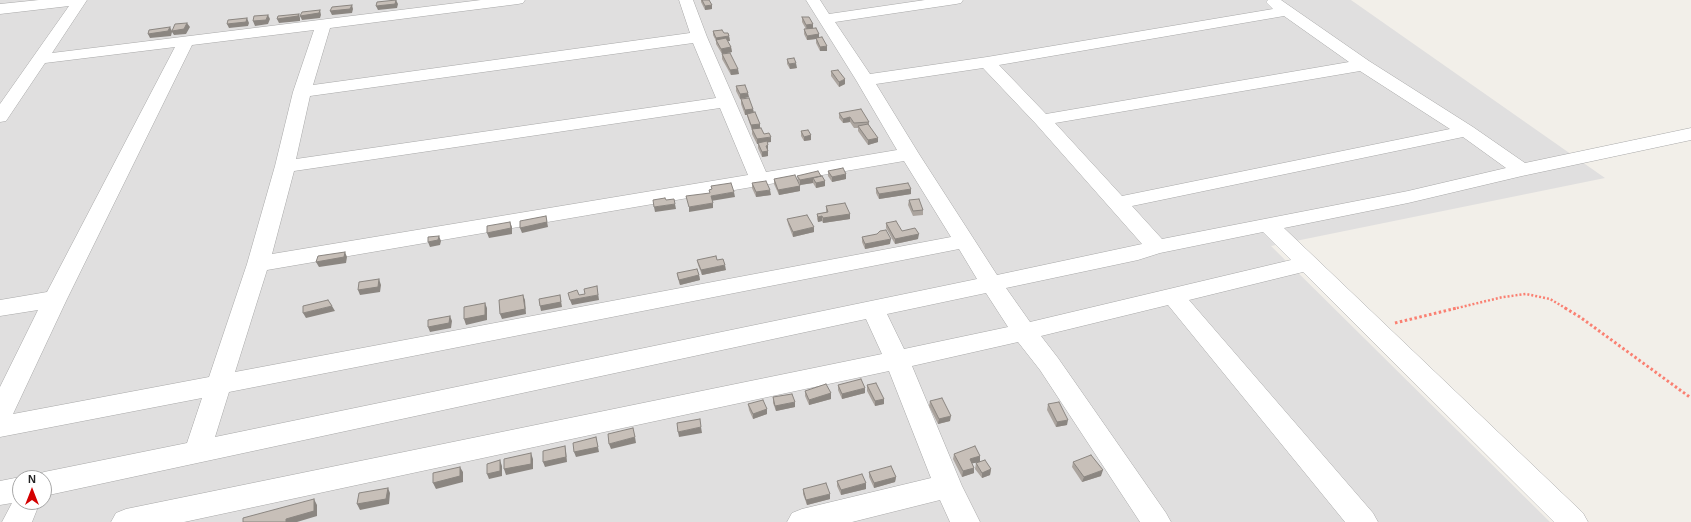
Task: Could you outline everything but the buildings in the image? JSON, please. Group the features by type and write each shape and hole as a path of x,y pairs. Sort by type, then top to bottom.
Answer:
{"street":[{"path":"0,9 79,0"},
{"path":"0,117 41,59 79,0"},
{"path":"41,59 518,0"},
{"path":"686,0 699,37 759,179"},
{"path":"813,0 865,80 909,154 991,283 1024,332 1049,364 1156,522"},
{"path":"824,19 935,1 956,0"},
{"path":"1271,0 1363,65 1466,131 1522,170"},
{"path":"865,80 987,62 1286,10"},
{"path":"197,452 258,264 285,166 302,92 322,24"},
{"path":"302,92 699,37"},
{"path":"0,414 55,299 186,41"},
{"path":"987,62 1042,120 1157,247"},
{"path":"1042,120 1363,65"},
{"path":"285,166 727,102"},
{"path":"1118,203 1466,131"},
{"path":"52,482 1138,253 1157,247 1408,197 1522,170 1691,134"},
{"path":"258,264 909,154"},
{"path":"1268,225 1573,522"},
{"path":"0,428 965,241"},
{"path":"126,522 217,512 1024,332 1308,264"},
{"path":"1174,296 1363,522"},
{"path":"0,308 55,299"},
{"path":"873,308 898,360 948,486 965,522"},
{"path":"802,522 948,486"},
{"path":"0,493 12,491"},
{"path":"17,522 22,510"}],"path":[{"path":"1374,328 1502,297 1526,294 1532,295 1550,299 1580,318 1691,398"}],"shaded area":[{"path":"0,0 1351,0 1605,178 1271,246 1550,522 0,522"}]}
